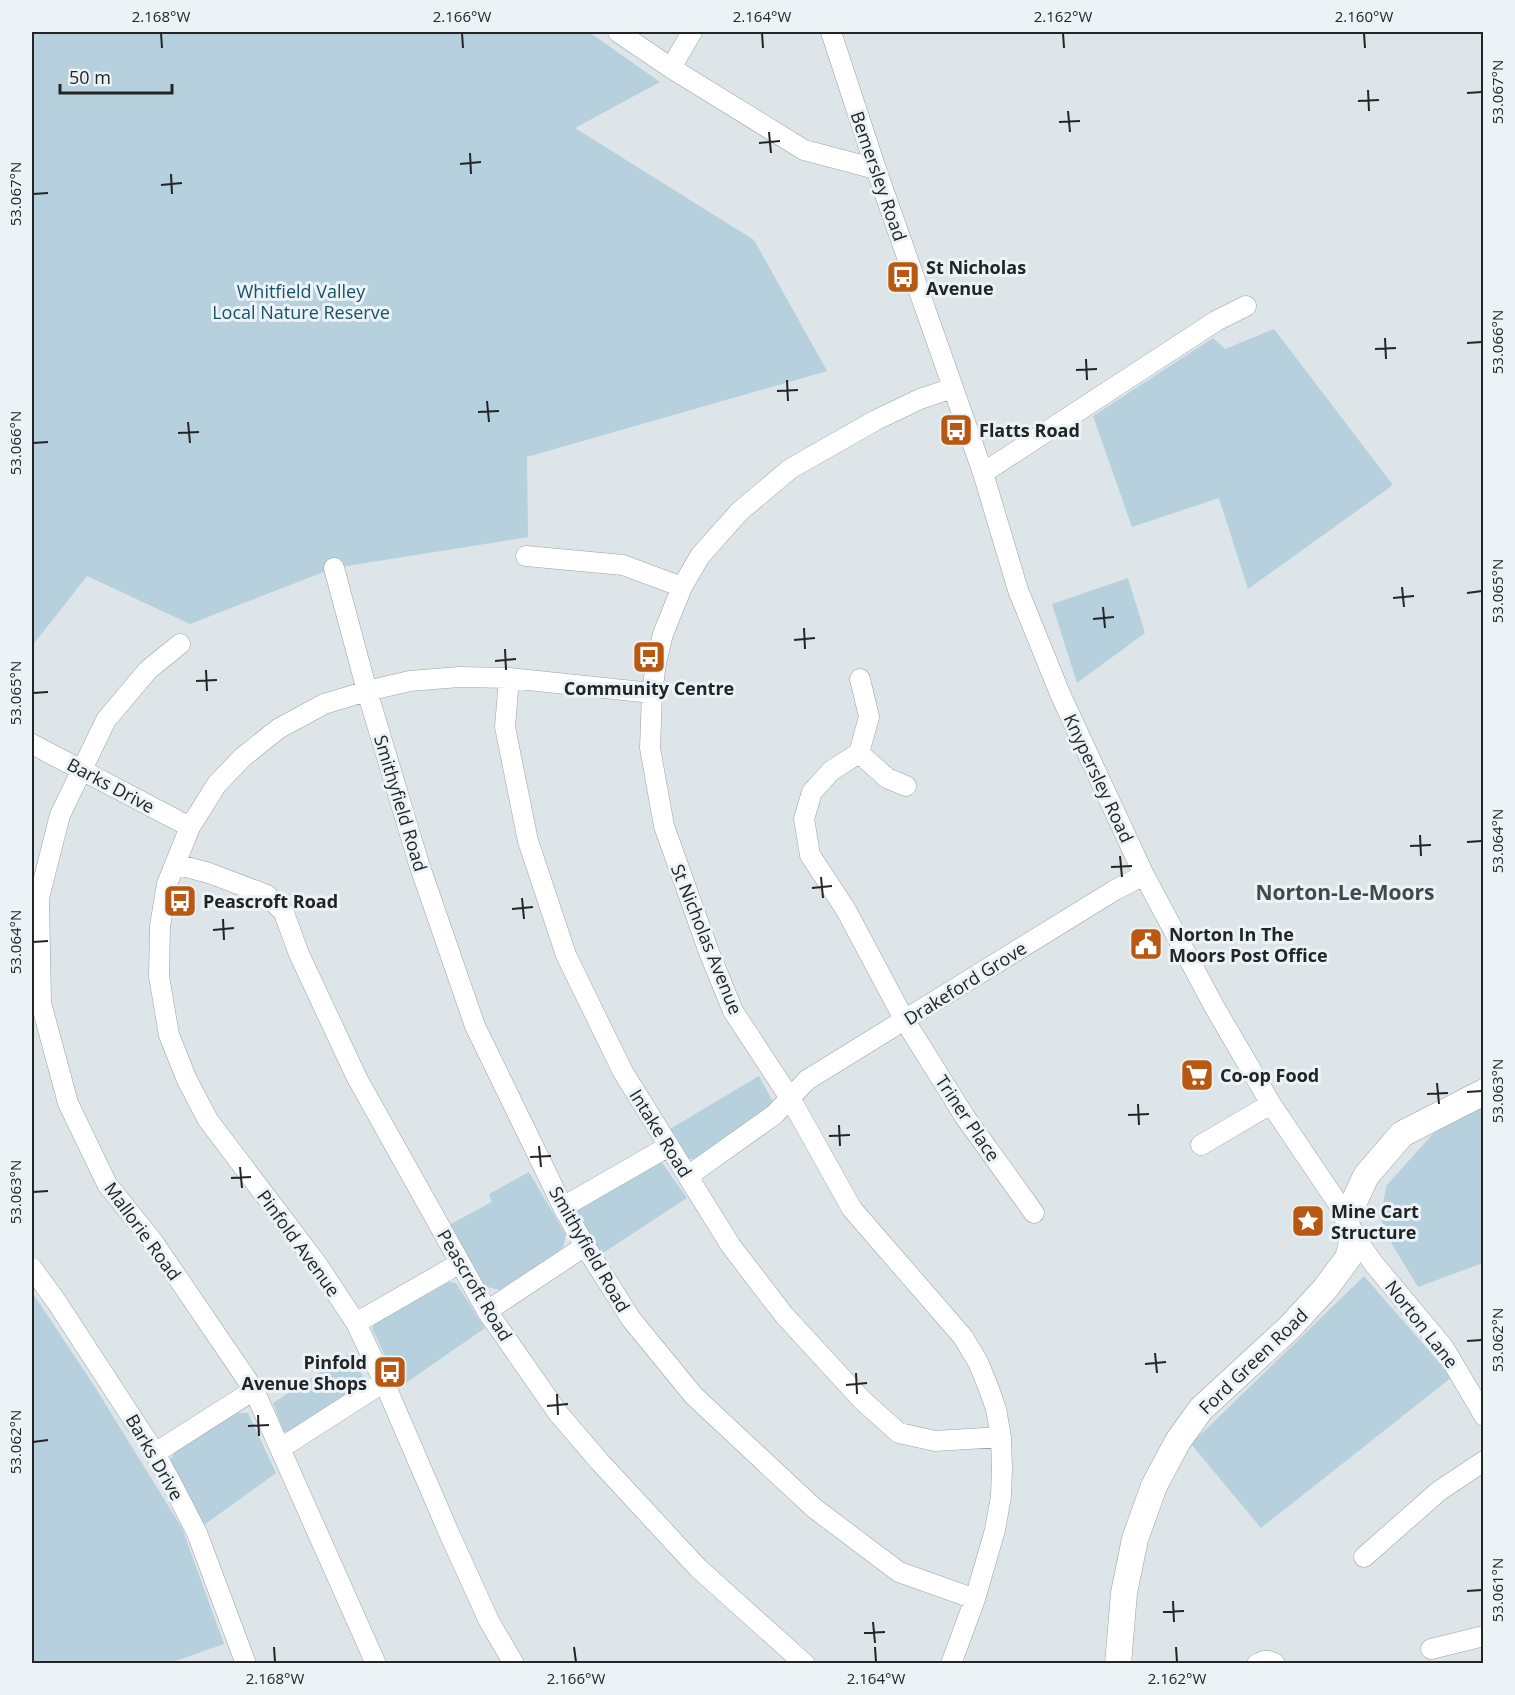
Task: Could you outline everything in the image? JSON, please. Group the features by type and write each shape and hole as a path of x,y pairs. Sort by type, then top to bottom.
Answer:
{"main road":[{"name":"Ford Green Road","path":"1118,1664 1124,1593 1135,1539 1154,1486 1178,1441 1201,1408 1289,1328 1348,1258 1350,1226 1366,1176 1402,1134 1484,1092"}],"street":[{"path":"618,32 671,68 804,150 876,170"},
{"path":"671,68 692,32"},
{"name":"Bemersley Road","path":"831,32 876,170 953,388"},
{"path":"983,473 1216,321 1246,306"},
{"name":"Knypersley Road","path":"953,388 983,473 1022,601 1061,696 1144,875 1215,1008 1271,1104 1350,1226"},
{"name":"St Nicholas Avenue","path":"951,1664 975,1599 995,1530 1001,1496 1001,1437 996,1409 978,1362 963,1336 852,1209 790,1098 733,1011 664,826 650,748 652,693 663,633 682,587 700,556 739,512 790,469 876,420 920,399 953,388"},
{"path":"526,556 623,565 682,587"},
{"name":"Smithyfield Road","path":"334,568 367,691 419,864 475,1026 563,1207 585,1246 631,1319 694,1395 814,1508 899,1572 975,1599"},
{"name":"Mallorie Road","path":"180,644 148,670 106,720 60,816 39,898 41,1003 68,1103 107,1184 154,1243 255,1390 376,1664"},
{"name":"Pinfold Avenue","path":"514,1664 489,1621 356,1323 317,1264 208,1120 187,1080 169,1035 159,976 160,926 167,884 190,827 218,784 243,757 278,729 324,704 410,681 459,677 509,678 652,693"},
{"name":"Intake Road","path":"509,678 505,727 528,841 566,955 623,1072 731,1246 784,1315 862,1400 899,1433 935,1441 1001,1437"},
{"path":"860,679 869,717 859,753 887,778 906,786"},
{"name":"Barks Drive","path":"32,744 190,827"},
{"name":"Triner Place","path":"859,753 831,771 812,792 804,819 810,855 846,910 905,1021 965,1117 1034,1213"},
{"name":"Peascroft Road","path":"175,864 210,873 267,895 284,913 299,954 357,1078 487,1311 558,1413 599,1461 698,1569 805,1664"},
{"name":"Drakeford Grove","path":"688,1176 774,1115 807,1080 1115,890 1144,875"},
{"path":"1201,1145 1271,1104"},
{"path":"563,1207 669,1146"},
{"name":"Norton Lane","path":"1350,1226 1374,1264 1444,1348 1484,1416"},
{"path":"487,1311 585,1246"},
{"path":"356,1323 460,1263"},
{"name":"Barks Drive","path":"32,1268 155,1453 197,1533 246,1664"},
{"path":"281,1448 384,1382"},
{"path":"155,1453 255,1390"},
{"path":"1364,1557 1439,1491 1484,1461"},
{"path":"1431,1650 1484,1636"},
{"path":"1257,1664 1263,1660 1272,1661 1275,1664"}],"green space":[{"name":"Whitfield Valley Local Nature Reserve","path":"32,32 589,32 660,82 575,128 754,240 827,371 527,457 528,537 334,568 190,624 87,576 32,646"},
{"path":"1274,329 1393,485 1248,589 1219,498 1132,527 1093,416 1213,338 1225,349"},
{"path":"1128,578 1145,633 1077,683 1052,604"},
{"path":"759,1076 772,1100 773,1109 695,1160 688,1158 670,1129"},
{"path":"1483,1107 1483,1263 1418,1287 1387,1236 1381,1218 1386,1186 1441,1125"},
{"path":"661,1161 687,1198 600,1255 575,1215 577,1207"},
{"path":"529,1172 566,1235 563,1247 500,1290 483,1286 447,1226 492,1202 489,1194"},
{"path":"1364,1276 1452,1377 1261,1528 1191,1444"},
{"path":"448,1282 456,1283 485,1328 400,1387 372,1328 376,1322"},
{"path":"32,1292 93,1384 182,1528 224,1644 170,1663 32,1663"},
{"path":"350,1353 365,1380 363,1387 298,1431 284,1432 273,1403"},
{"path":"238,1413 248,1413 276,1473 204,1525 170,1460 176,1450"}],"place":[{"name":"St Nicholas Avenue","path":"903,277"},
{"name":"Flatts Road","path":"956,430"},
{"name":"Community Centre","path":"649,657"},
{"name":"Peascroft Road","path":"180,901"},
{"name":"Norton In The Moors Post Office","path":"1146,944"},
{"name":"Co-op Food","path":"1197,1075"},
{"name":"Mine Cart Structure","path":"1308,1221"},
{"name":"Pinfold Avenue Shops","path":"390,1372"}],"district":[{"name":"Norton-Le-Moors","path":"1345,892"}]}
